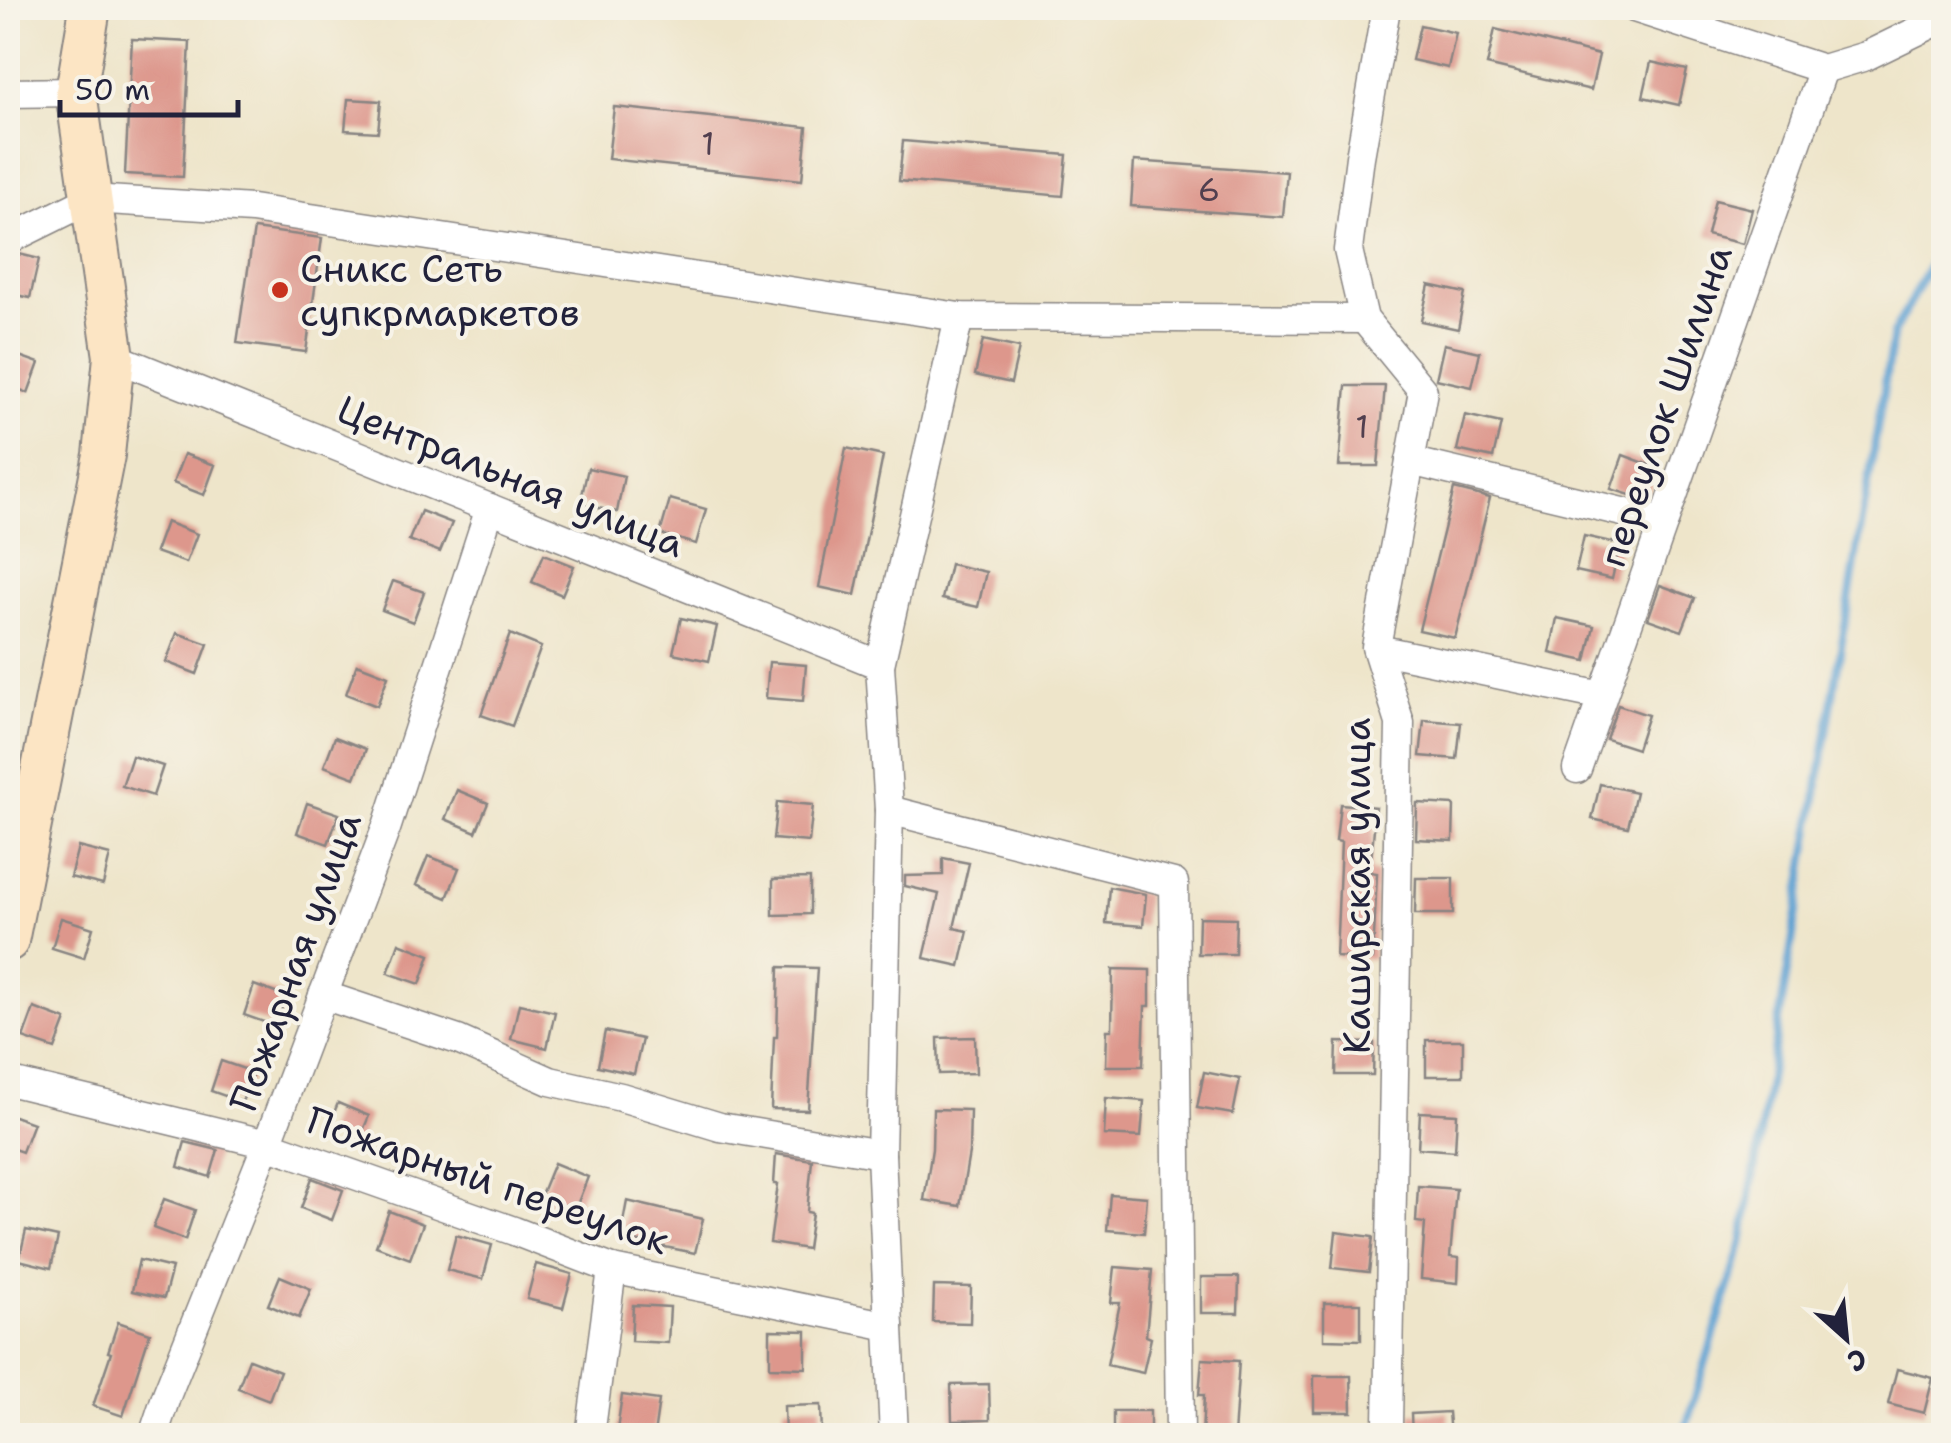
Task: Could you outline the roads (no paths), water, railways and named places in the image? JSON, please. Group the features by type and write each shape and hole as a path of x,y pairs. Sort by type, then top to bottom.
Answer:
{"street":[{"path":"8,941 104,455 114,357 76,92 90,8"},
{"name":"Каширская улица","path":"1386,8 1348,250 1364,319 1423,391 1377,649 1400,723 1388,1425 1391,1436"},
{"path":"1634,8 1823,69 1866,56 1944,18"},
{"name":"переулок Шилина","path":"1577,769 1823,69"},
{"path":"8,93 76,92"},
{"path":"8,240 92,199 252,208 959,317 1364,319"},
{"path":"894,1436 881,1154 889,810 880,665 959,317"},
{"name":"Центральная улица","path":"114,357 880,665"},
{"path":"1410,461 1664,522"},
{"name":"Пожарная улица","path":"154,1436 386,826 490,508"},
{"path":"1377,649 1602,696"},
{"path":"889,810 1174,883 1180,1436"},
{"path":"324,994 458,1040 550,1082 621,1096 720,1127 881,1154"},
{"name":"Пожарный переулок","path":"8,1081 267,1144 514,1231 612,1270 889,1326"},
{"path":"590,1436 612,1270"}],"waterway":[{"path":"1683,1436 1742,1244 1893,334 1944,238"}],"place":[{"name":"Сникс Сеть супкрмаркетов","path":"280,290"}]}
